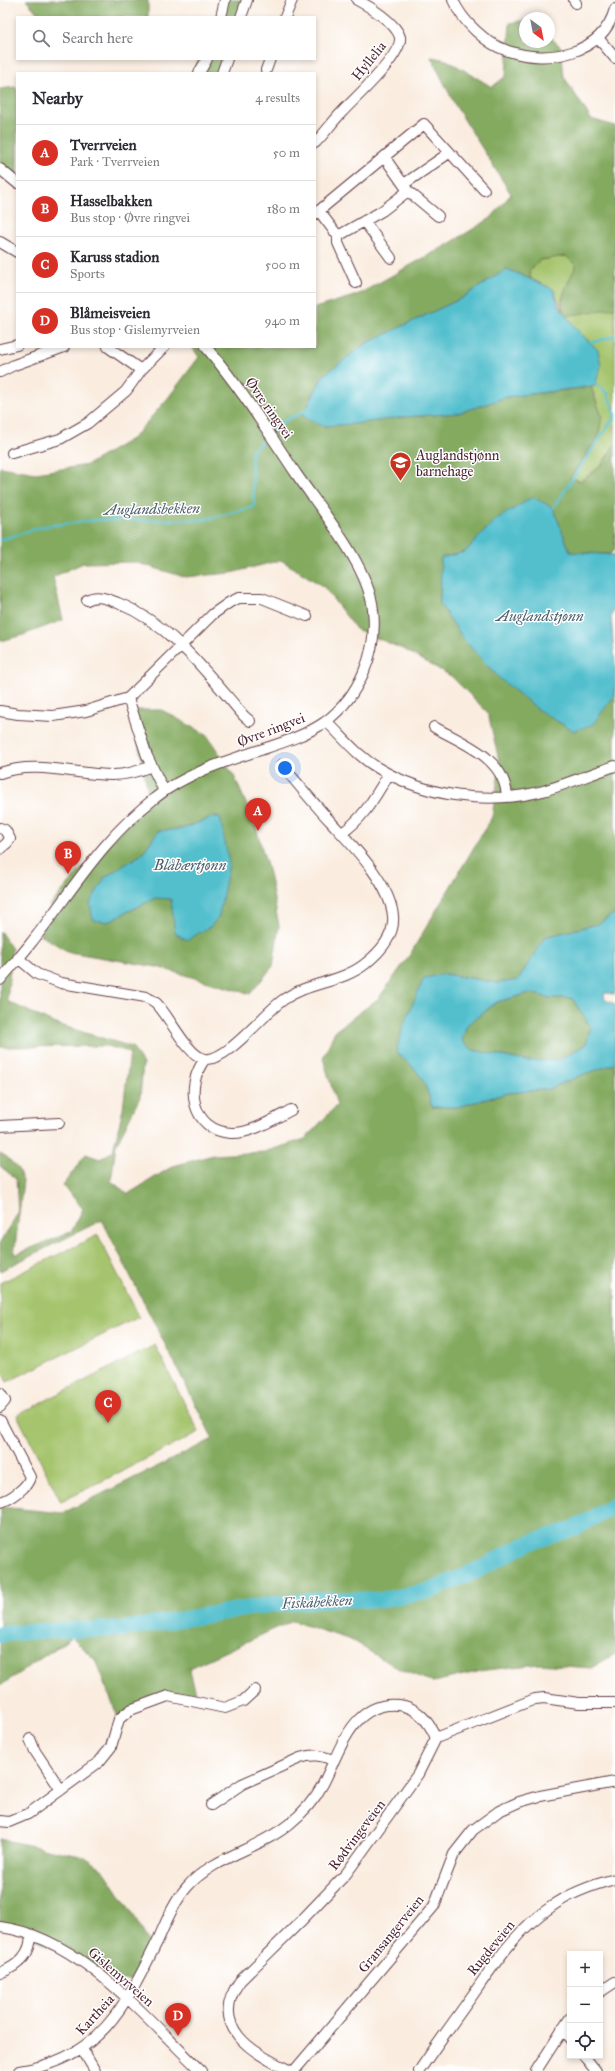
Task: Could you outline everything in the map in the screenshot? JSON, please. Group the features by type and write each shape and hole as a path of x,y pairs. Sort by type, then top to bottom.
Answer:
{"street":[{"path":"221,16 225,0"},
{"path":"241,16 248,0"},
{"path":"285,16 292,0"},
{"name":"Hyllelia","path":"316,143 344,110 365,89 395,53 400,44 400,37 389,22 374,10 357,0"},
{"path":"453,0 472,28 508,51 530,56 564,55 583,48 598,38 610,24 615,9"},
{"path":"598,38 615,58"},
{"path":"200,72 206,60"},
{"path":"222,72 227,60"},
{"path":"266,70 270,60"},
{"path":"356,283 338,243 338,236 317,212 385,158 424,124 484,190"},
{"path":"338,236 364,221 449,152"},
{"path":"385,158 406,188 438,216"},
{"path":"0,169 16,182"},
{"path":"364,221 391,258"},
{"path":"0,242 16,251"},
{"path":"0,349 16,345"},
{"path":"0,372 14,365 61,348"},
{"path":"109,348 141,370"},
{"path":"12,453 60,439 88,423 126,391 141,370 163,348"},
{"name":"Øvre ringvei","path":"0,980 102,848 128,820 164,791 197,774 295,738 326,721 347,700 364,671 372,643 373,610 367,586 354,559 255,413 207,348"},
{"path":"87,600 96,597 104,598 133,609 148,618 182,646 250,722"},
{"path":"0,711 18,714 53,716 86,711 128,698 213,614 230,602 239,598 262,598 308,616"},
{"path":"128,698 136,725 152,766 164,791"},
{"path":"326,721 363,758 389,774 418,786 449,796 507,796 544,791 615,766"},
{"path":"434,728 490,760 502,775 507,796"},
{"path":"18,958 37,974 61,983 146,997 155,1002 162,1010 185,1044 197,1056 205,1059 213,1057 232,1047 274,1006 289,996 354,971 373,956 387,940 394,918 392,907 373,872 342,833 331,823 282,765"},
{"path":"0,773 17,768 52,768 114,776 136,772 152,766"},
{"path":"342,833 352,826 367,811 389,774"},
{"path":"0,828 5,830 10,839 8,843 0,849"},
{"path":"205,1059 197,1072 193,1091 199,1113 214,1128 232,1133 239,1132 276,1118 290,1110"},
{"path":"0,1126 59,1123"},
{"path":"0,1393 5,1401 0,1407"},
{"path":"0,1420 30,1477 27,1485 7,1500 0,1502"},
{"path":"0,1821 9,1822 18,1819 90,1769 105,1756 115,1736 118,1719 130,1710 168,1696 224,1708 243,1701 255,1690"},
{"path":"436,1738 535,1699 544,1698 579,1703 615,1703"},
{"name":"Kartheia","path":"23,2071 48,2064 82,2049 108,2024 127,2000 175,1905 186,1888 210,1867 264,1841 288,1826 317,1794 332,1760 364,1714 383,1705 405,1706 415,1710 428,1724 436,1738"},
{"path":"30,1738 35,1751 61,1790"},
{"name":"Rødvingeveien","path":"290,2071 275,2064 256,2052 236,2034 228,2012 229,2000 233,1990 240,1981 346,1874 414,1780 436,1738"},
{"path":"211,1805 242,1784 300,1758 310,1755 320,1755 332,1760"},
{"name":"Gransangerveien","path":"294,2071 434,1906 454,1854 473,1830 499,1811 519,1802 540,1796 615,1782"},
{"name":"Rugdeveien","path":"419,2071 484,1979 510,1944 525,1927 562,1900 594,1885 615,1879"},
{"name":"Gislemyrveien","path":"0,1927 31,1935 61,1948 83,1961 127,2000 201,2071"},
{"path":"0,1973 19,1963 29,1949 31,1935"},
{"path":"603,1990 615,1982"},
{"path":"536,2071 567,2022"},
{"path":"562,2029 567,2035"},
{"name":"Kartheia","path":"82,2049 95,2071"},
{"path":"586,2059 596,2071"}],"green space":[{"path":"26,0 148,0 148,16 40,16"},
{"path":"224,0 245,0 239,16 223,16"},
{"path":"519,21 519,48 555,48 555,42 561,47 564,77 591,119 615,126 615,308 566,316 562,304 563,298 567,284 576,266 566,256 540,260 529,271 531,279 507,269 462,298 365,344 323,376 302,416 323,426 354,424 405,417 458,413 507,397 591,387 602,417 598,437 570,478 581,481 601,466 615,444 615,550 609,554 570,552 553,508 495,520 465,552 441,558 440,604 465,641 499,678 615,695 615,913 598,924 545,937 519,980 498,983 445,974 396,1052 416,1070 420,1076 426,1088 432,1107 457,1107 508,1093 549,1089 584,1074 615,1064 615,1654 591,1668 539,1664 486,1670 433,1682 399,1669 351,1640 292,1621 189,1668 198,1700 173,1698 143,1700 119,1720 95,1660 72,1637 0,1686 0,1507 63,1513 213,1439 102,1220 0,1271 0,1243 18,1213 16,1179 0,1166 0,1153 7,1157 18,1169 23,1181 14,1255 71,1232 83,1209 63,1185 86,1154 100,1159 113,1151 123,1109 130,1052 106,1046 0,1047 0,931 12,949 7,1001 53,1023 132,1047 143,1064 140,1097 116,1145 111,1181 128,1194 173,1166 213,1155 264,1152 305,1139 337,1105 323,1058 335,1031 379,998 409,956 492,817 500,765 488,713 451,676 405,650 356,629 324,587 281,560 231,573 185,577 134,562 83,563 53,577 63,620 23,635 0,641 0,467 36,473 87,465 133,438 168,398 199,357 193,348 316,348 316,308 357,295 447,245 491,218 511,194 455,105 431,57 447,60 492,87 506,76 510,23"},
{"path":"199,60 224,60 220,72 192,72"},
{"path":"16,88 16,185 0,171 0,89"},
{"path":"566,256 576,266 561,301 563,311 553,289 531,279 529,271 540,260"},
{"path":"615,308 615,444 601,466 581,481 569,478 598,437 602,417 591,387 595,386 598,350 577,330 566,316"},
{"path":"136,710 162,710 207,735 234,776 255,824 269,873 279,926 273,966 250,994 157,967 69,952 40,935 51,904 84,866 122,830 148,793 139,747","holes":["213,817 187,940 176,933 171,899 155,898 107,922 105,877 142,854 158,831 182,829"]},
{"path":"530,993 550,998 572,998 591,1027 586,1044 559,1060 526,1061 473,1050 461,1041 467,1025 497,1002"},
{"path":"98,1235 139,1317 7,1382 0,1368 0,1283"},
{"path":"155,1345 199,1432 61,1502 17,1415"},
{"path":"0,1839 85,1857 103,1869 133,1914 152,1948 133,1980 115,1980 70,1955 0,1923"}],"water":[{"path":"507,269 553,289 559,306 577,330 598,350 601,366 595,386 507,397 458,413 405,417 354,424 323,426 302,416 323,376 365,344 462,298"},
{"name":"Auglandstjønn","path":"533,497 553,508 570,552 615,555 615,602 611,617 615,664 615,695 593,724 574,731 540,711 499,678 465,641 440,604 441,558 465,552 495,520"},
{"name":"Blåbærtjønn","path":"213,817 220,817 229,863 219,916 211,926 187,940 175,933 171,899 155,898 107,922 93,920 90,903 105,877 142,854 158,831 182,829"},
{"path":"615,913 615,994 604,993 605,1000 615,1004 615,1064 584,1074 549,1089 508,1093 457,1107 432,1107 426,1088 420,1076 411,1065 396,1052 403,1026 424,978 445,974 498,983 518,980 545,937 598,924","holes":["530,993 550,998 572,998 591,1027 586,1044 559,1060 526,1061 473,1050 462,1041 467,1025 497,1002"]}],"waterway":[{"path":"590,343 615,336"},
{"path":"553,508 615,416 608,394 596,383"},
{"name":"Auglandsbekken","path":"272,432 282,422 305,411"},
{"name":"Auglandsbekken","path":"0,540 45,526 96,520 203,520 254,507 251,452 268,435"},
{"name":"Fiskåbekken","path":"0,1634 57,1630 123,1629 274,1604 326,1599 380,1600 432,1590 479,1569 526,1544 575,1528 615,1505"}],"place":[{"name":"Auglandstjønn barnehage","path":"401,482"},
{"name":"Tverrveien","path":"258,831"},
{"name":"Hasselbakken","path":"68,874"},
{"name":"Karuss stadion","path":"108,1423"},
{"name":"Blåmeisveien","path":"178,2036"}]}
